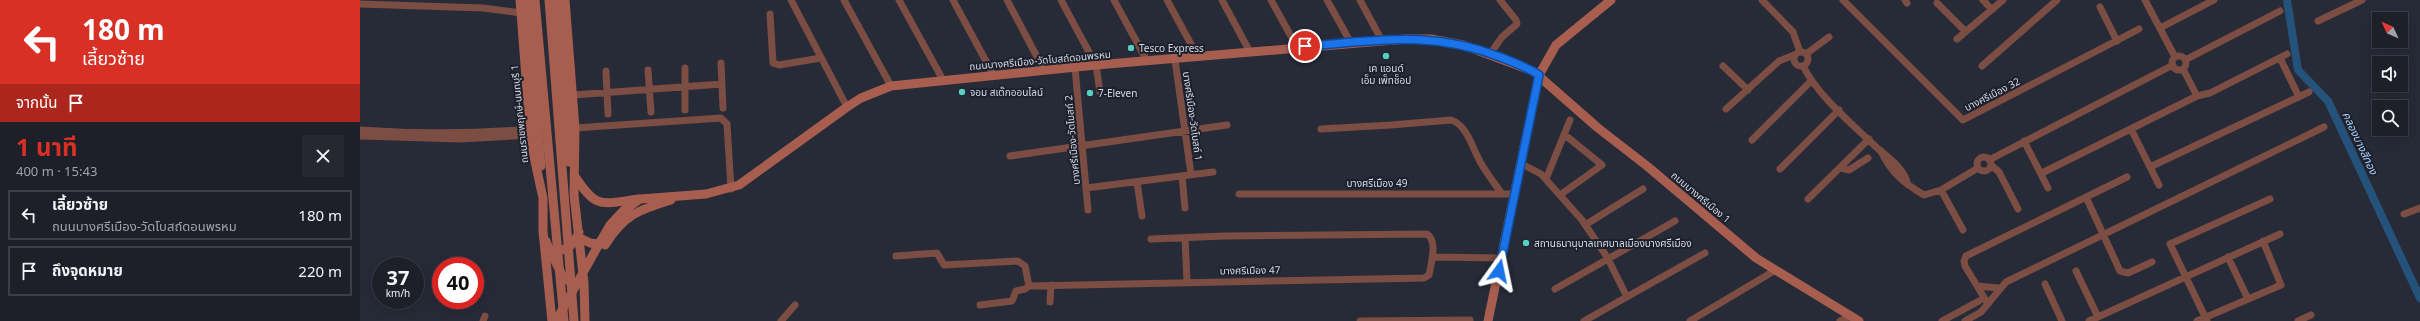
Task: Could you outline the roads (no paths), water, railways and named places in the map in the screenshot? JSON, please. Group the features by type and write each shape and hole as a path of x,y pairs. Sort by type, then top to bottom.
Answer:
{"street":[{"name":"ถนนราชพฤกษ์-นนทบุรี 1","path":"520,0 530,132 543,198 543,234 552,321"},
{"path":"528,0 543,198"},
{"path":"535,0 564,321"},
{"path":"549,0 574,321"},
{"path":"557,0 568,152 580,234 583,273"},
{"path":"564,0 575,128 574,196"},
{"path":"791,0 847,107"},
{"path":"844,0 891,86"},
{"path":"899,0 943,80"},
{"path":"953,0 994,76"},
{"path":"1007,0 1044,70"},
{"path":"1061,0 1096,65 1100,92"},
{"path":"1114,0 1147,61"},
{"path":"1167,0 1198,57"},
{"path":"1222,0 1250,52"},
{"path":"1271,0 1297,47"},
{"path":"1326,0 1351,43"},
{"path":"1360,0 1381,39"},
{"path":"1490,54 1502,37 1517,24 1516,20 1500,0"},
{"path":"1488,321 1539,75 1556,45 1611,0"},
{"path":"1762,0 1793,32 1800,53 1808,60 1802,66"},
{"name":"บางศรีเมือง 32","path":"1843,0 1963,120 2139,29"},
{"path":"1983,0 1992,10"},
{"path":"1957,39 2003,0"},
{"path":"1982,66 2057,0"},
{"path":"2145,0 2176,57"},
{"path":"2160,28 2214,0"},
{"path":"2318,21 2362,0"},
{"path":"1937,2 1965,31"},
{"path":"360,4 483,8 521,13"},
{"path":"2100,6 2117,41"},
{"path":"2197,96 2183,68 2185,60 2280,11"},
{"path":"770,14 773,63 779,65 821,58"},
{"path":"1726,109 1778,61 1800,53 1829,37"},
{"name":"ถนนบางศรีเมือง-วัดโบสถ์ดอนพรหม","path":"574,175 589,196 596,202 603,203 688,196 731,189 758,173 861,98 891,86 943,80 1096,65 1175,60 1381,39 1431,39 1450,42 1490,54 1539,75"},
{"path":"1800,53 1794,63 1802,66 1811,81 1838,110 1881,151 1887,164 1901,180 1908,185 1924,195 1941,190 1978,168"},
{"path":"2042,173 2197,96 2210,93 2288,54"},
{"path":"2176,57 2180,56 2185,60"},
{"path":"1978,168 1985,171 1990,162 2024,142 2172,65 2176,57"},
{"path":"2280,58 2299,97"},
{"name":"บางศรีเมือง-วัดโบสถ์ 1","path":"1175,60 1191,174"},
{"path":"721,63 723,108"},
{"path":"2172,65 2176,69 2183,68"},
{"path":"1723,66 1748,90"},
{"path":"685,68 685,110"},
{"name":"บางศรีเมือง-วัดโบสถ์ 2","path":"1075,68 1088,210"},
{"path":"648,70 651,112"},
{"path":"606,71 608,114"},
{"name":"ถนนบางศรีเมือง 1","path":"1539,75 1598,128 1647,166 1774,271 1859,321"},
{"path":"1752,140 1811,81"},
{"path":"573,95 722,84"},
{"path":"2150,167 2309,92"},
{"path":"1780,169 1838,110"},
{"path":"575,128 721,118 727,124 731,189"},
{"path":"1320,129 1391,126 1451,120 1459,124 1481,164 1502,194"},
{"path":"1546,179 1570,120"},
{"path":"1010,156 1227,125"},
{"path":"1965,321 1981,312 1999,288 2006,282 2324,127"},
{"path":"2131,129 2159,185"},
{"path":"360,130 431,134 530,132"},
{"path":"360,136 461,139 530,132"},
{"path":"1560,195 1602,165 1565,135"},
{"path":"1808,199 1869,139"},
{"path":"2024,142 2042,173 2048,188"},
{"path":"1978,168 1979,159 1984,157 1990,162 1999,172 2018,209"},
{"path":"1841,168 1850,170 1868,158"},
{"path":"1520,163 1546,179 1585,225 1608,259 1627,297"},
{"path":"1086,188 1213,172"},
{"path":"1182,176 1185,208"},
{"path":"1988,304 1965,266 1964,261 1966,256 2127,177"},
{"path":"1138,182 1142,216"},
{"path":"1585,225 1643,189"},
{"path":"1941,190 1963,230"},
{"name":"บางศรีเมือง 49","path":"1239,194 1514,194"},
{"name":"ถนนบางศรีเมือง-วัดโบสถ์ดอนพรหม","path":"556,321 616,228 629,216 640,209 688,196"},
{"path":"2086,197 2120,271 2128,273 2152,262"},
{"path":"585,321 580,284 583,273 610,225 623,211 640,199"},
{"path":"2206,319 2170,244 2270,199"},
{"path":"2404,214 2420,208"},
{"path":"1555,290 1675,221"},
{"path":"543,234 549,250 563,277 580,284"},
{"path":"580,234 590,243 599,244"},
{"path":"549,250 559,252 567,250 580,234"},
{"name":"บางศรีเมือง 47","path":"1029,286 1187,281 1424,278 1430,275 1432,257 1430,236 1427,234 1184,238"},
{"path":"2089,321 2280,234"},
{"path":"1151,239 1184,238 1187,281"},
{"path":"2197,321 2206,319 2281,284 2263,241"},
{"path":"896,256 937,253 944,265 1018,261 1025,266 1029,286 1025,289 1016,291 1012,301 980,305"},
{"path":"1584,321 1705,253"},
{"path":"1432,257 1501,258"},
{"path":"2228,257 2248,299"},
{"path":"1690,321 1774,271"},
{"path":"2076,271 2098,317"},
{"name":"ถนนบางศรีเมือง-วัดโบสถ์ดอนพรหม","path":"564,321 580,284"},
{"path":"2045,284 2062,321"},
{"path":"1050,302 1051,285"},
{"path":"1978,286 1999,288"},
{"path":"1942,321 1979,301"},
{"path":"781,321 795,305"},
{"path":"2298,321 2311,315"},
{"path":"1840,321 1851,316"},
{"path":"1360,321 1470,320"}],"waterway":[{"name":"คลองบางสีทอง","path":"2287,0 2298,70 2328,101 2420,298"}],"place":[{"name":"Tesco Express","path":"1131,48"},
{"name":"เค แอนด์ เอ็ม เพ็ทช็อป","path":"1386,56"},
{"name":"จอม สเต๊กออนไลน์","path":"962,92"},
{"name":"7-Eleven","path":"1090,93"},
{"name":"สถานธนานุบาลเทศบาลเมืองบางศรีเมือง","path":"1526,243"}]}
